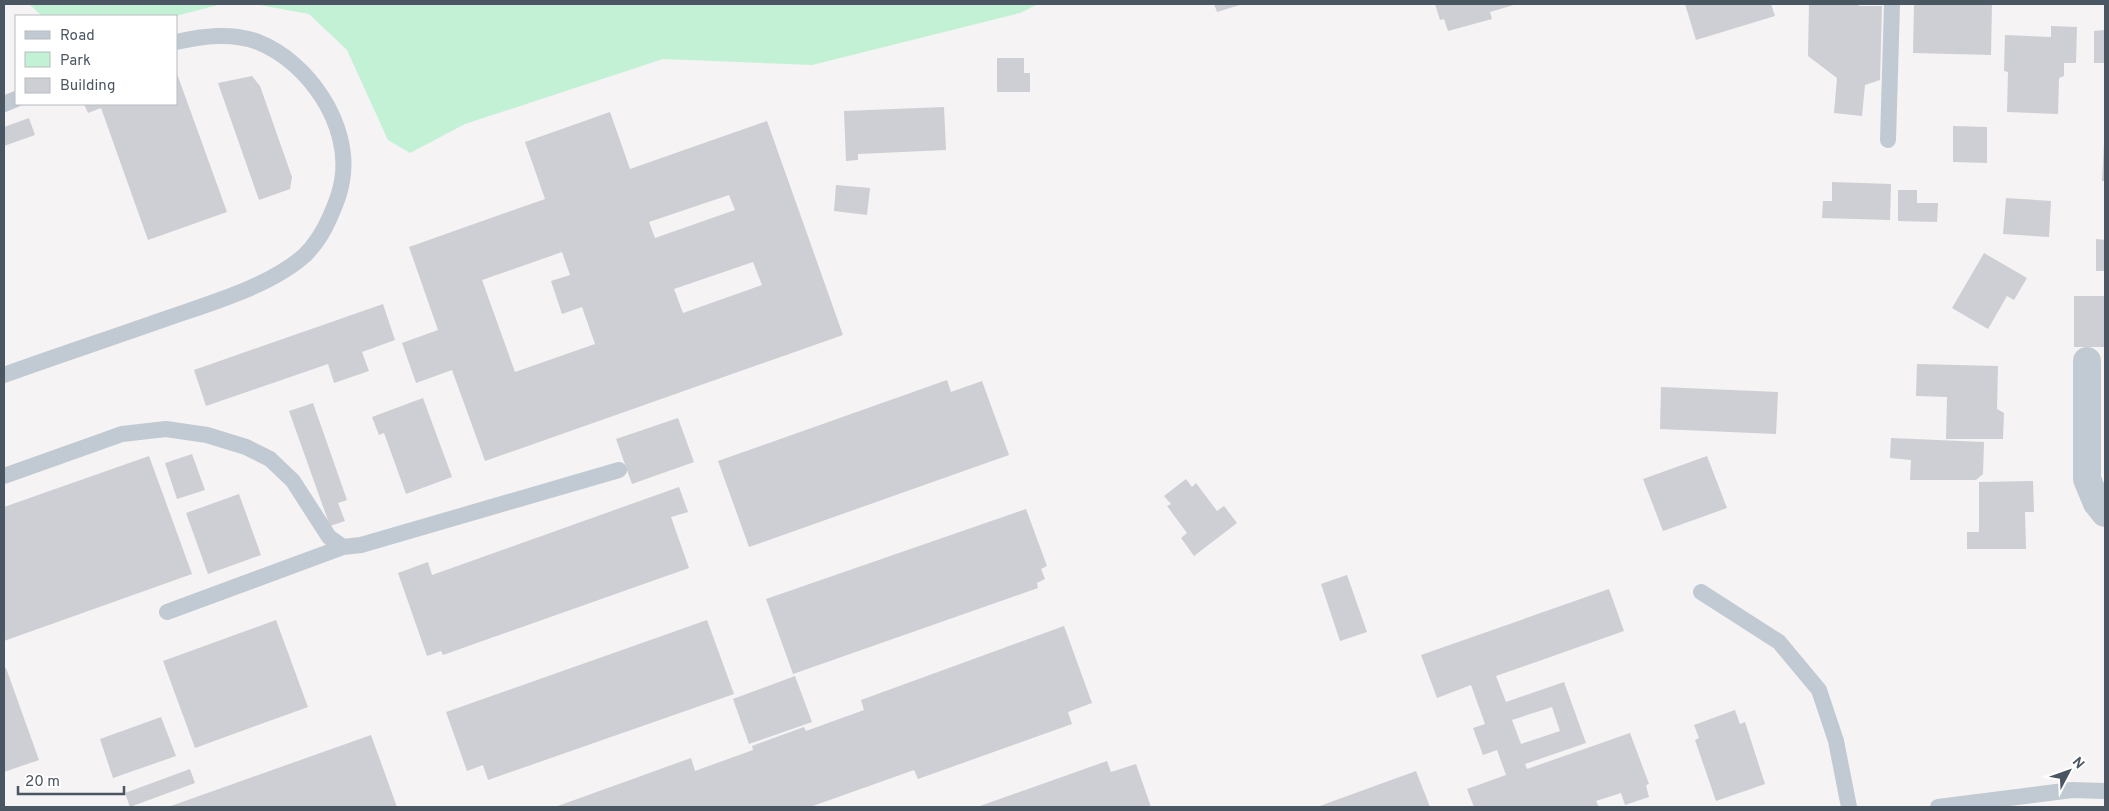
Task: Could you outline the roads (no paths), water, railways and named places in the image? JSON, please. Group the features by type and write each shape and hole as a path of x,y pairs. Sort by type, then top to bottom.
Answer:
{"street":[{"path":"2087,361 2087,479 2097,503 2105,513"}],"lane":[{"path":"1888,140 1892,4"},
{"path":"4,375 230,296 292,266 307,253 323,233 337,202 343,180 342,148 332,112 312,82 284,55 258,42 233,37 208,36 178,42"},
{"path":"4,476 122,434 166,429 207,435 246,447 270,459 293,481 329,538 343,547"},
{"path":"167,612 343,547 361,545 619,470"},
{"path":"1701,592 1779,642 1819,690 1836,741 1849,807"},
{"path":"1938,807 2072,790 2105,791"}]}
